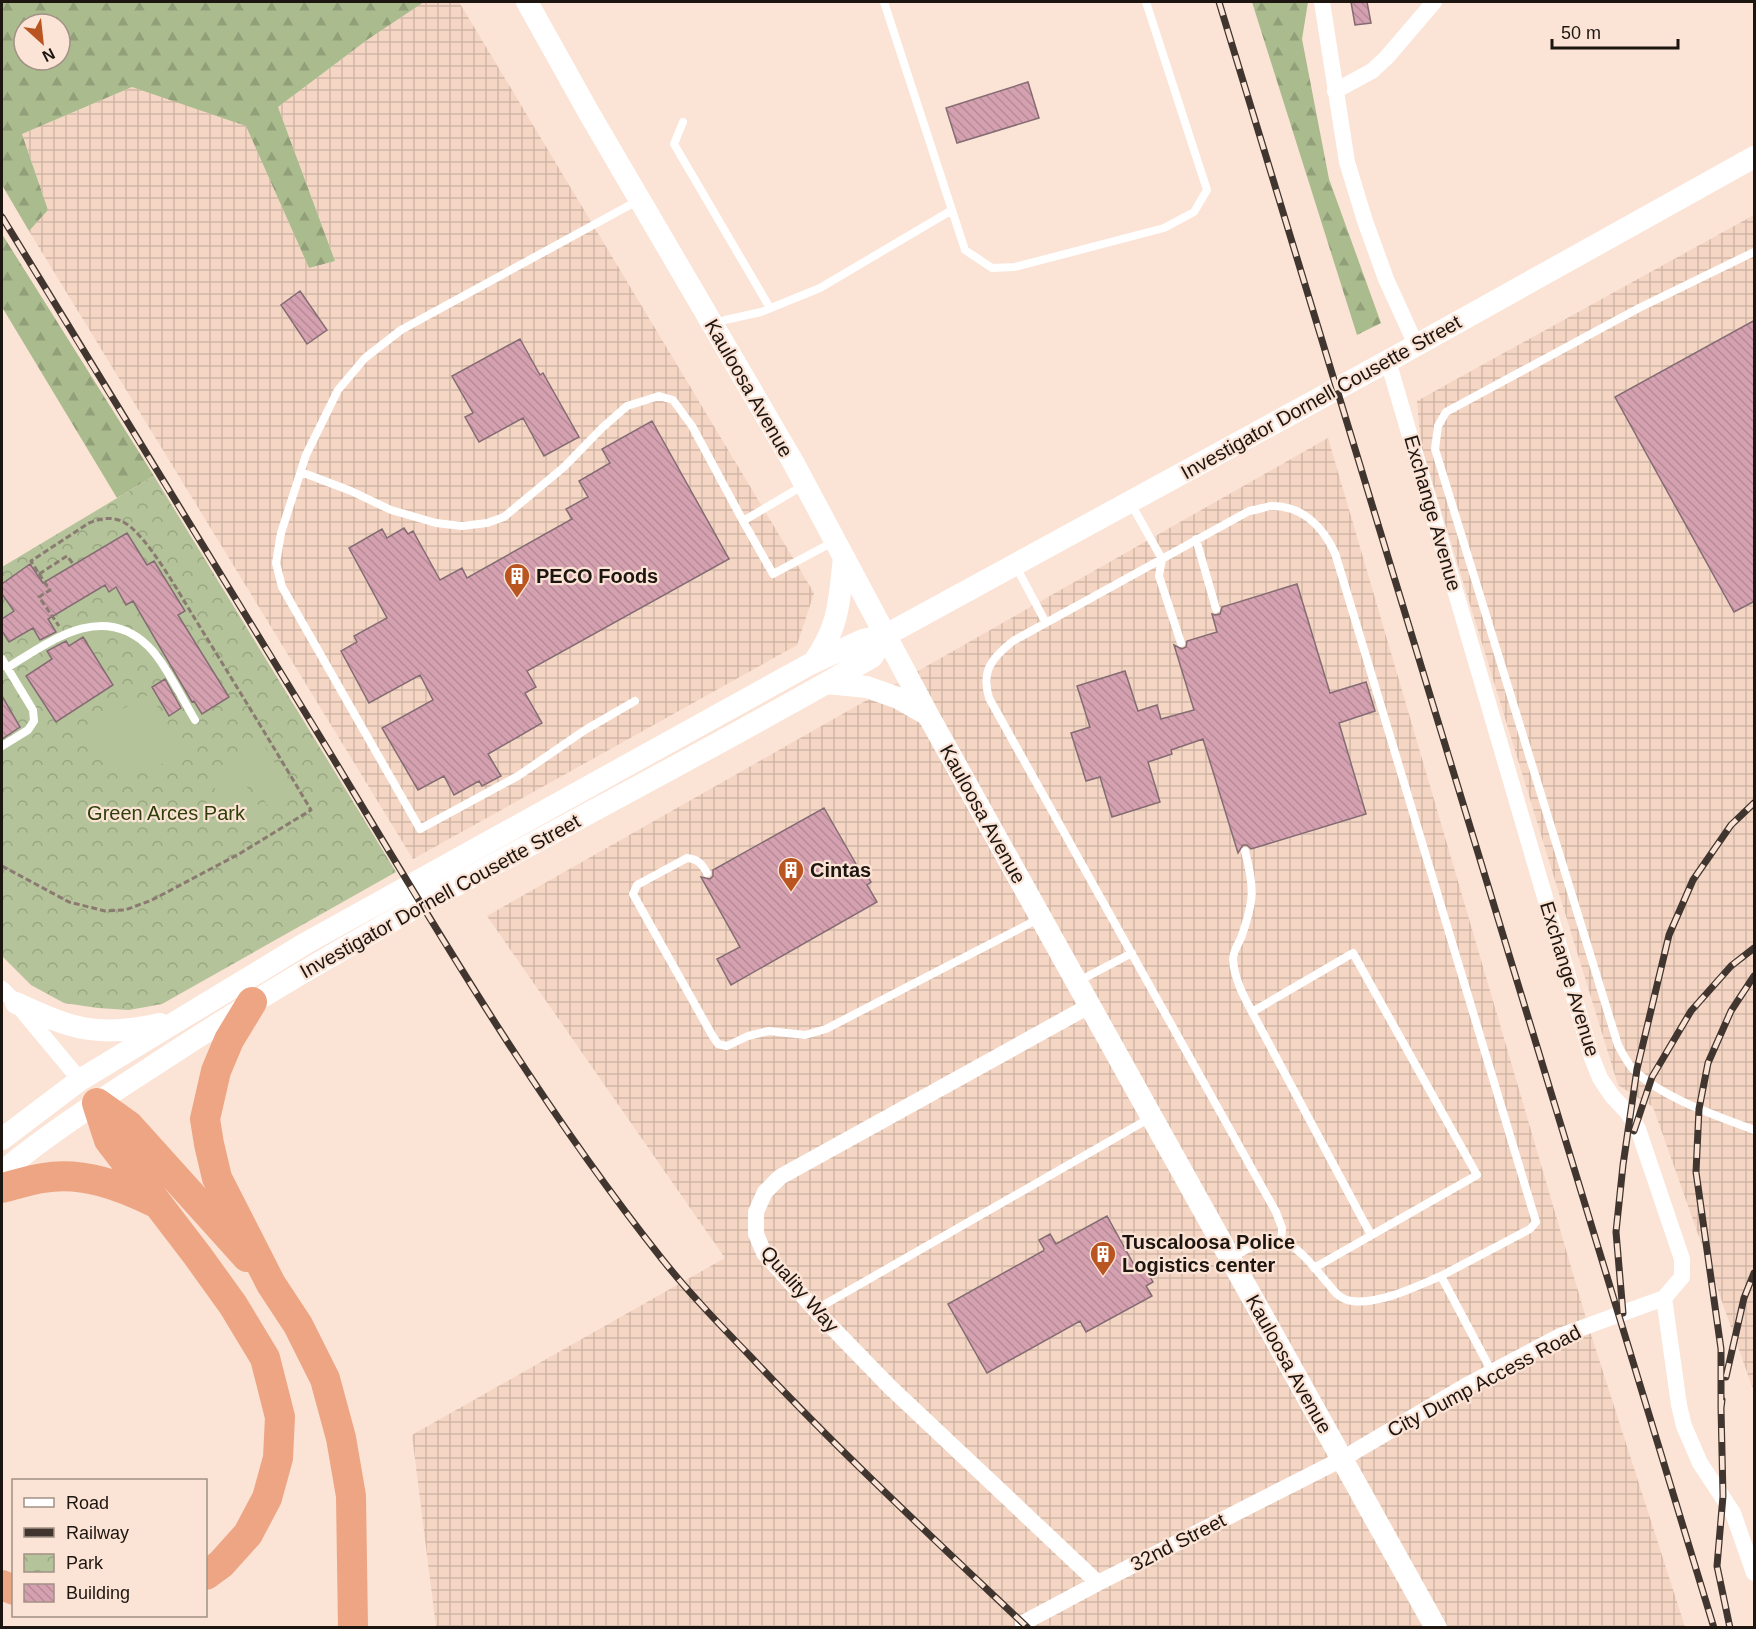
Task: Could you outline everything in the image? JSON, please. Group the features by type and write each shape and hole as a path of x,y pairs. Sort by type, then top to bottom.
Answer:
{"highway":[{"path":"252,1002 229,1040 216,1071 205,1119 209,1144 217,1178 271,1284 298,1325 325,1379 341,1438 351,1496 353,1628"},
{"path":"88,1091 129,1126 271,1284"},
{"path":"88,1091 108,1140 197,1255 233,1305 265,1358 280,1417 278,1458 267,1498 248,1534 221,1564 207,1574"},
{"path":"2,1188 41,1178 82,1177 102,1181 156,1203"}],"main road":[{"name":"Kauloosa Avenue","path":"527,2 805,484 928,715 1436,1628"},
{"name":"Investigator Dornell Cousette Street","path":"2,1172 88,1091 176,1021 306,943 812,663 863,640 886,635 1388,361 1755,157"},
{"path":"812,663 827,642 833,628 838,606 839,549"},
{"name":"Investigator Dornell Cousette Street","path":"2,1138 252,1002 320,962 873,657 886,635"},
{"path":"827,683 867,687 898,698 928,715"},
{"path":"9,996 59,1023 101,1032 131,1030 176,1021"}],"street":[{"path":"1322,2 1347,162 1386,279 1416,345"},
{"path":"1335,91 1372,70 1387,57 1434,2"},
{"name":"Exchange Avenue","path":"1388,361 1592,1058 1600,1078 1638,1129 1682,1258 1682,1277 1664,1298"},
{"path":"9,996 88,1091"},
{"name":"Quality Way","path":"1089,1006 780,1177 765,1192 756,1212 756,1234 764,1253 815,1310 890,1387 1098,1583"},
{"path":"1664,1298 1684,1426 1700,1463 1733,1513 1755,1573"},
{"name":"City Dump Access Road","path":"1342,1459 1492,1371 1560,1336 1664,1298"},
{"name":"32nd Street","path":"1018,1625 1342,1459"}],"lane":[{"path":"884,2 965,250 992,268 1015,267 1164,228 1194,212 1208,190 1146,2"},
{"path":"683,122 674,144 770,308"},
{"path":"634,701 585,730 518,776 420,829 282,586 276,562 280,533 306,455 338,390 365,358 401,330 640,200"},
{"path":"714,326 726,320 770,308 820,288 952,210"},
{"path":"1755,252 1639,308 1446,412 1438,426 1436,449 1618,1045 1629,1065 1650,1083 1699,1109 1755,1130"},
{"path":"301,472 351,491 391,510 436,523 462,526 487,523 504,517 513,510 564,467 627,406 659,396 673,400 692,426 773,574 839,549"},
{"path":"743,521 805,484"},
{"path":"1130,501 1162,559 1159,576 1181,643"},
{"path":"1230,1258 1259,1243 1281,1240 1294,1245 1339,1297 1353,1301 1371,1300 1400,1293 1441,1276 1530,1229 1536,1222 1335,552 1316,522 1299,512 1273,506 1249,511 1013,641 998,654 987,669 986,687 989,698 1276,1212 1282,1228 1281,1240"},
{"path":"1196,539 1216,609"},
{"path":"1014,565 1046,623"},
{"path":"7,668 63,634 103,625 120,628 148,646 195,720"},
{"path":"2,659 33,710 34,721 28,730 2,746"},
{"path":"1245,851 1252,880 1252,898 1233,957 1239,986 1371,1235"},
{"path":"708,873 695,859 687,858 637,885 633,894 712,1035 718,1044 726,1046 748,1036 770,1031 806,1035 826,1029 1041,918"},
{"path":"1077,982 1132,953"},
{"path":"1252,1012 1353,953 1477,1174 1314,1268"},
{"path":"815,1310 1152,1117"},
{"path":"1441,1276 1492,1371"}],"path":[{"path":"2,866 69,902 105,910 125,910 152,900 230,860 311,810 173,583 139,536 122,521 97,520 31,561 39,574 67,556 74,565"}],"shaded area":[{"path":"424,2 459,2 814,593 797,645 413,859 29,231 48,210 22,134 132,87 246,125 309,268 335,261 278,107 367,40"},
{"path":"1754,215 1754,1392 1653,1107 1618,1085 1421,445 1417,401"},
{"path":"1328,438 1588,1325 1685,1627 436,1627 412,1435 725,1258 487,916"}],"green space":[{"path":"2,2 424,2 367,40 278,107 335,261 309,268 246,126 132,87 22,134 48,210 29,231 2,185"},
{"path":"1252,2 1308,2 1302,39 1329,179 1381,323 1357,335"},
{"path":"2,234 154,476 117,498 2,307"},
{"name":"Green Arces Park","path":"154,476 396,872 162,1004 129,1010 98,1008 64,1003 31,985 2,956 2,567"},
{"path":"150,694 184,752 158,766 142,769 116,765 102,757 82,731"},
{"path":"263,744 294,795 270,810 239,759"},
{"path":"232,763 264,814 240,829 208,777"}],"building":[{"path":"1351,2 1367,2 1371,23 1355,25"},
{"path":"1028,82 1039,118 957,143 946,108"},
{"path":"300,291 327,330 307,344 281,305"},
{"path":"1755,320 1755,601 1734,612 1615,397"},
{"path":"520,339 540,375 543,373 579,437 544,456 523,418 479,442 465,417 473,413 452,376"},
{"name":"PECO Foods","path":"652,421 729,559 527,671 536,687 525,693 542,723 488,754 501,776 482,786 479,781 454,795 444,776 418,790 382,728 433,700 420,675 369,703 341,651 357,642 354,636 387,618 349,548 382,529 387,538 404,528 408,534 413,531 440,580 462,568 467,578 572,519 566,509 588,497 579,481 610,463 602,449"},
{"path":"127,533 147,565 154,561 185,611 178,615 229,697 202,714 194,701 192,702 133,601 126,605 116,587 109,592 105,585 48,619 56,632 40,640 33,628 9,642 2,631 2,619 14,611 2,594 2,584 30,564 43,583"},
{"path":"1297,584 1330,693 1366,682 1375,711 1339,723 1366,814 1251,849 1243,845 1238,853 1203,739 1171,750 1172,754 1148,762 1160,802 1112,817 1100,777 1086,781 1071,733 1090,727 1077,686 1125,671 1138,711 1157,705 1161,719 1194,710 1174,645 1182,649 1186,647 1187,641 1217,632 1212,614 1220,614 1222,607"},
{"path":"83,637 113,685 56,722 26,676 52,659 47,651 66,641 69,646"},
{"path":"165,679 181,708 169,716 152,687"},
{"path":"2,696 20,727 2,739"},
{"name":"Cintas","path":"824,808 860,871 864,870 871,882 867,885 877,902 731,985 717,959 740,947 701,877 710,879 713,876 713,870"},
{"path":"1107,1216 1138,1272 1145,1268 1153,1282 1146,1286 1152,1296 1086,1332 1080,1321 987,1373 948,1304 1043,1251 1039,1240 1050,1234 1056,1244"}],"railway":[{"path":"1219,2 1714,1628"},
{"path":"2,217 450,951 531,1077 616,1200 683,1284 784,1392 1028,1628"},
{"path":"1623,1313 1616,1232 1623,1165 1637,1069 1669,935 1693,880 1731,825 1754,803"},
{"path":"1634,1131 1652,1077 1691,1011 1731,966 1754,948"},
{"path":"1721,1408 1721,1349 1696,1172 1699,1109 1708,1063 1731,1011 1754,976"},
{"path":"1726,1377 1744,1298 1754,1273"},
{"path":"1722,1400 1723,1496 1717,1566 1730,1628"}],"place":[{"name":"PECO Foods","path":"517,599"},
{"name":"Cintas","path":"791,893"},
{"name":"Tuscaloosa Police Logistics center","path":"1103,1277"}]}
